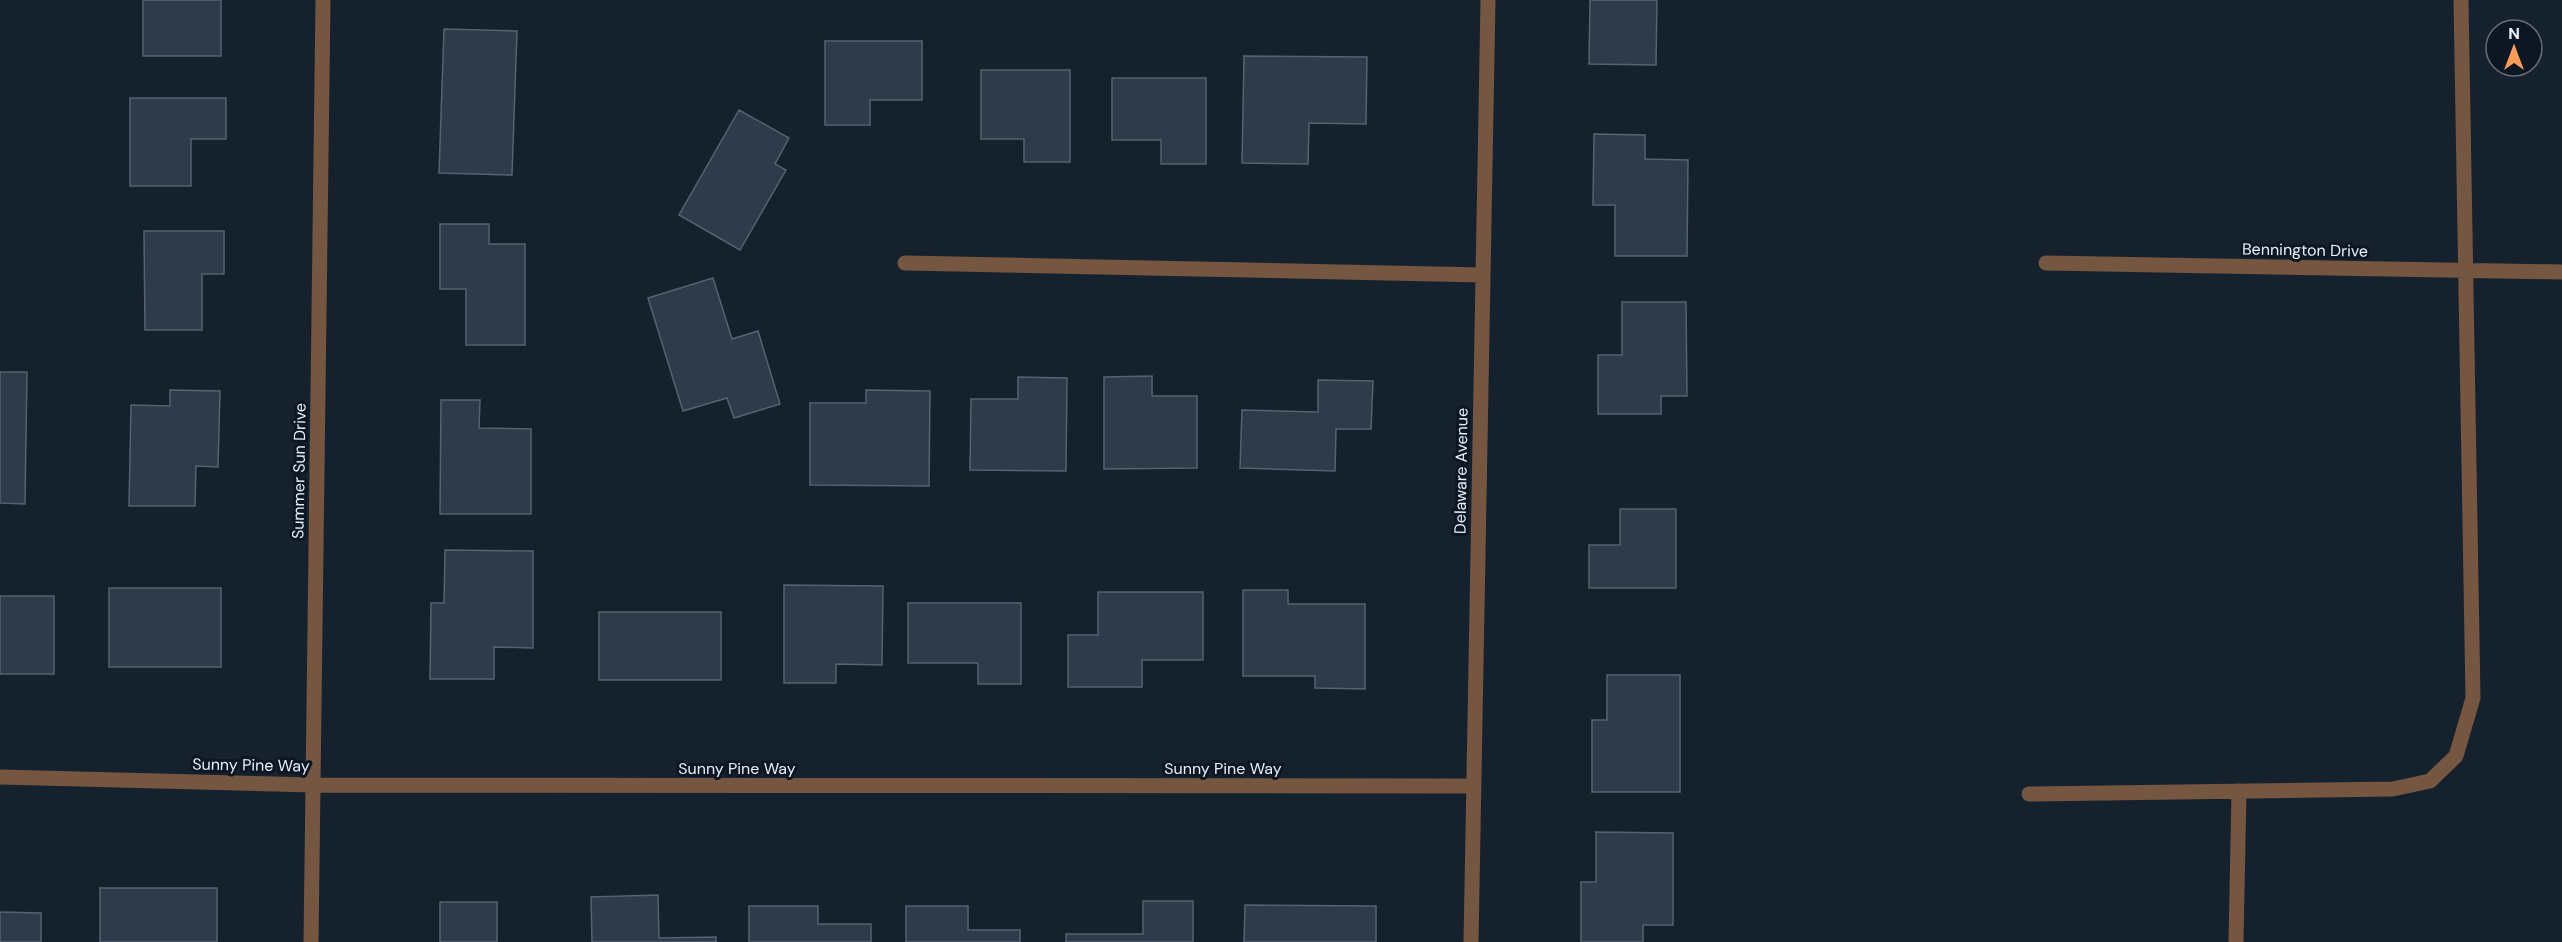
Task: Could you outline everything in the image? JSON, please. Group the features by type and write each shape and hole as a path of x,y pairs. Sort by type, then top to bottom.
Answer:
{"street":[{"name":"Summer Sun Drive","path":"311,942 323,0"},
{"name":"Delaware Avenue","path":"1472,942 1488,0"},
{"path":"2029,794 2393,789 2430,781 2456,756 2473,698 2461,0"},
{"path":"905,263 1483,275"},
{"name":"Bennington Drive","path":"2046,263 2562,272"},
{"name":"Sunny Pine Way","path":"0,777 313,784 1474,786"},
{"path":"2236,942 2239,791"}],"building":[{"path":"143,0 221,0 221,56 143,56"},
{"path":"1590,0 1657,0 1656,65 1589,64"},
{"path":"444,29 517,31 512,175 439,173"},
{"path":"825,41 922,41 922,100 870,100 870,125 825,125"},
{"path":"1244,56 1367,57 1366,124 1309,123 1308,164 1242,163"},
{"path":"981,70 1070,70 1070,162 1024,162 1024,139 981,139"},
{"path":"1112,78 1206,78 1206,164 1161,164 1161,140 1112,140"},
{"path":"130,98 226,98 226,139 191,139 191,186 130,186"},
{"path":"739,110 789,138 775,164 786,170 740,250 679,215"},
{"path":"1594,134 1645,135 1645,159 1688,160 1687,256 1615,256 1615,205 1593,205"},
{"path":"440,224 489,224 489,244 525,244 525,345 466,345 466,289 440,289"},
{"path":"144,231 224,231 224,274 202,274 202,330 145,330"},
{"path":"713,278 732,339 758,331 780,404 734,418 727,398 683,411 648,298"},
{"path":"1622,302 1686,302 1687,396 1661,396 1661,414 1598,414 1598,355 1622,355"},
{"path":"0,372 27,372 25,504 0,503"},
{"path":"1152,376 1152,396 1197,396 1197,468 1104,469 1104,377"},
{"path":"1018,377 1067,378 1066,471 970,470 971,399 1018,399"},
{"path":"1318,380 1373,381 1371,429 1336,429 1335,471 1240,468 1242,410 1318,412"},
{"path":"170,390 220,391 218,467 196,466 195,506 129,506 131,405 170,406"},
{"path":"866,390 930,391 929,486 810,485 810,403 866,403"},
{"path":"441,400 480,400 479,428 531,429 531,514 440,514"},
{"path":"1620,509 1676,509 1676,588 1589,588 1589,545 1620,545"},
{"path":"445,550 533,551 533,648 494,647 494,679 430,679 431,603 444,603"},
{"path":"784,585 883,586 882,665 836,664 836,683 784,683"},
{"path":"109,588 221,588 221,667 109,667"},
{"path":"1243,590 1288,590 1288,604 1365,604 1365,689 1315,688 1315,676 1243,676"},
{"path":"1098,592 1203,592 1203,660 1142,660 1142,687 1068,687 1068,635 1098,635"},
{"path":"0,596 54,596 54,674 0,674"},
{"path":"908,603 1021,603 1021,684 978,684 978,663 908,663"},
{"path":"599,612 721,612 721,680 599,680"},
{"path":"1607,675 1680,675 1680,792 1592,792 1592,720 1607,720"},
{"path":"1596,832 1673,833 1673,925 1643,925 1643,942 1581,942 1581,882 1596,882"},
{"path":"100,888 217,888 217,942 100,942"},
{"path":"658,895 659,938 716,937 716,942 592,942 591,897"},
{"path":"1143,901 1193,901 1193,942 1066,942 1066,934 1143,934"},
{"path":"440,902 497,902 497,942 440,942"},
{"path":"1245,905 1376,906 1376,942 1244,942"},
{"path":"749,906 818,906 818,924 871,924 871,942 749,942"},
{"path":"906,906 968,906 968,930 1020,930 1020,942 906,942"},
{"path":"0,912 41,913 41,942 0,942"}]}
